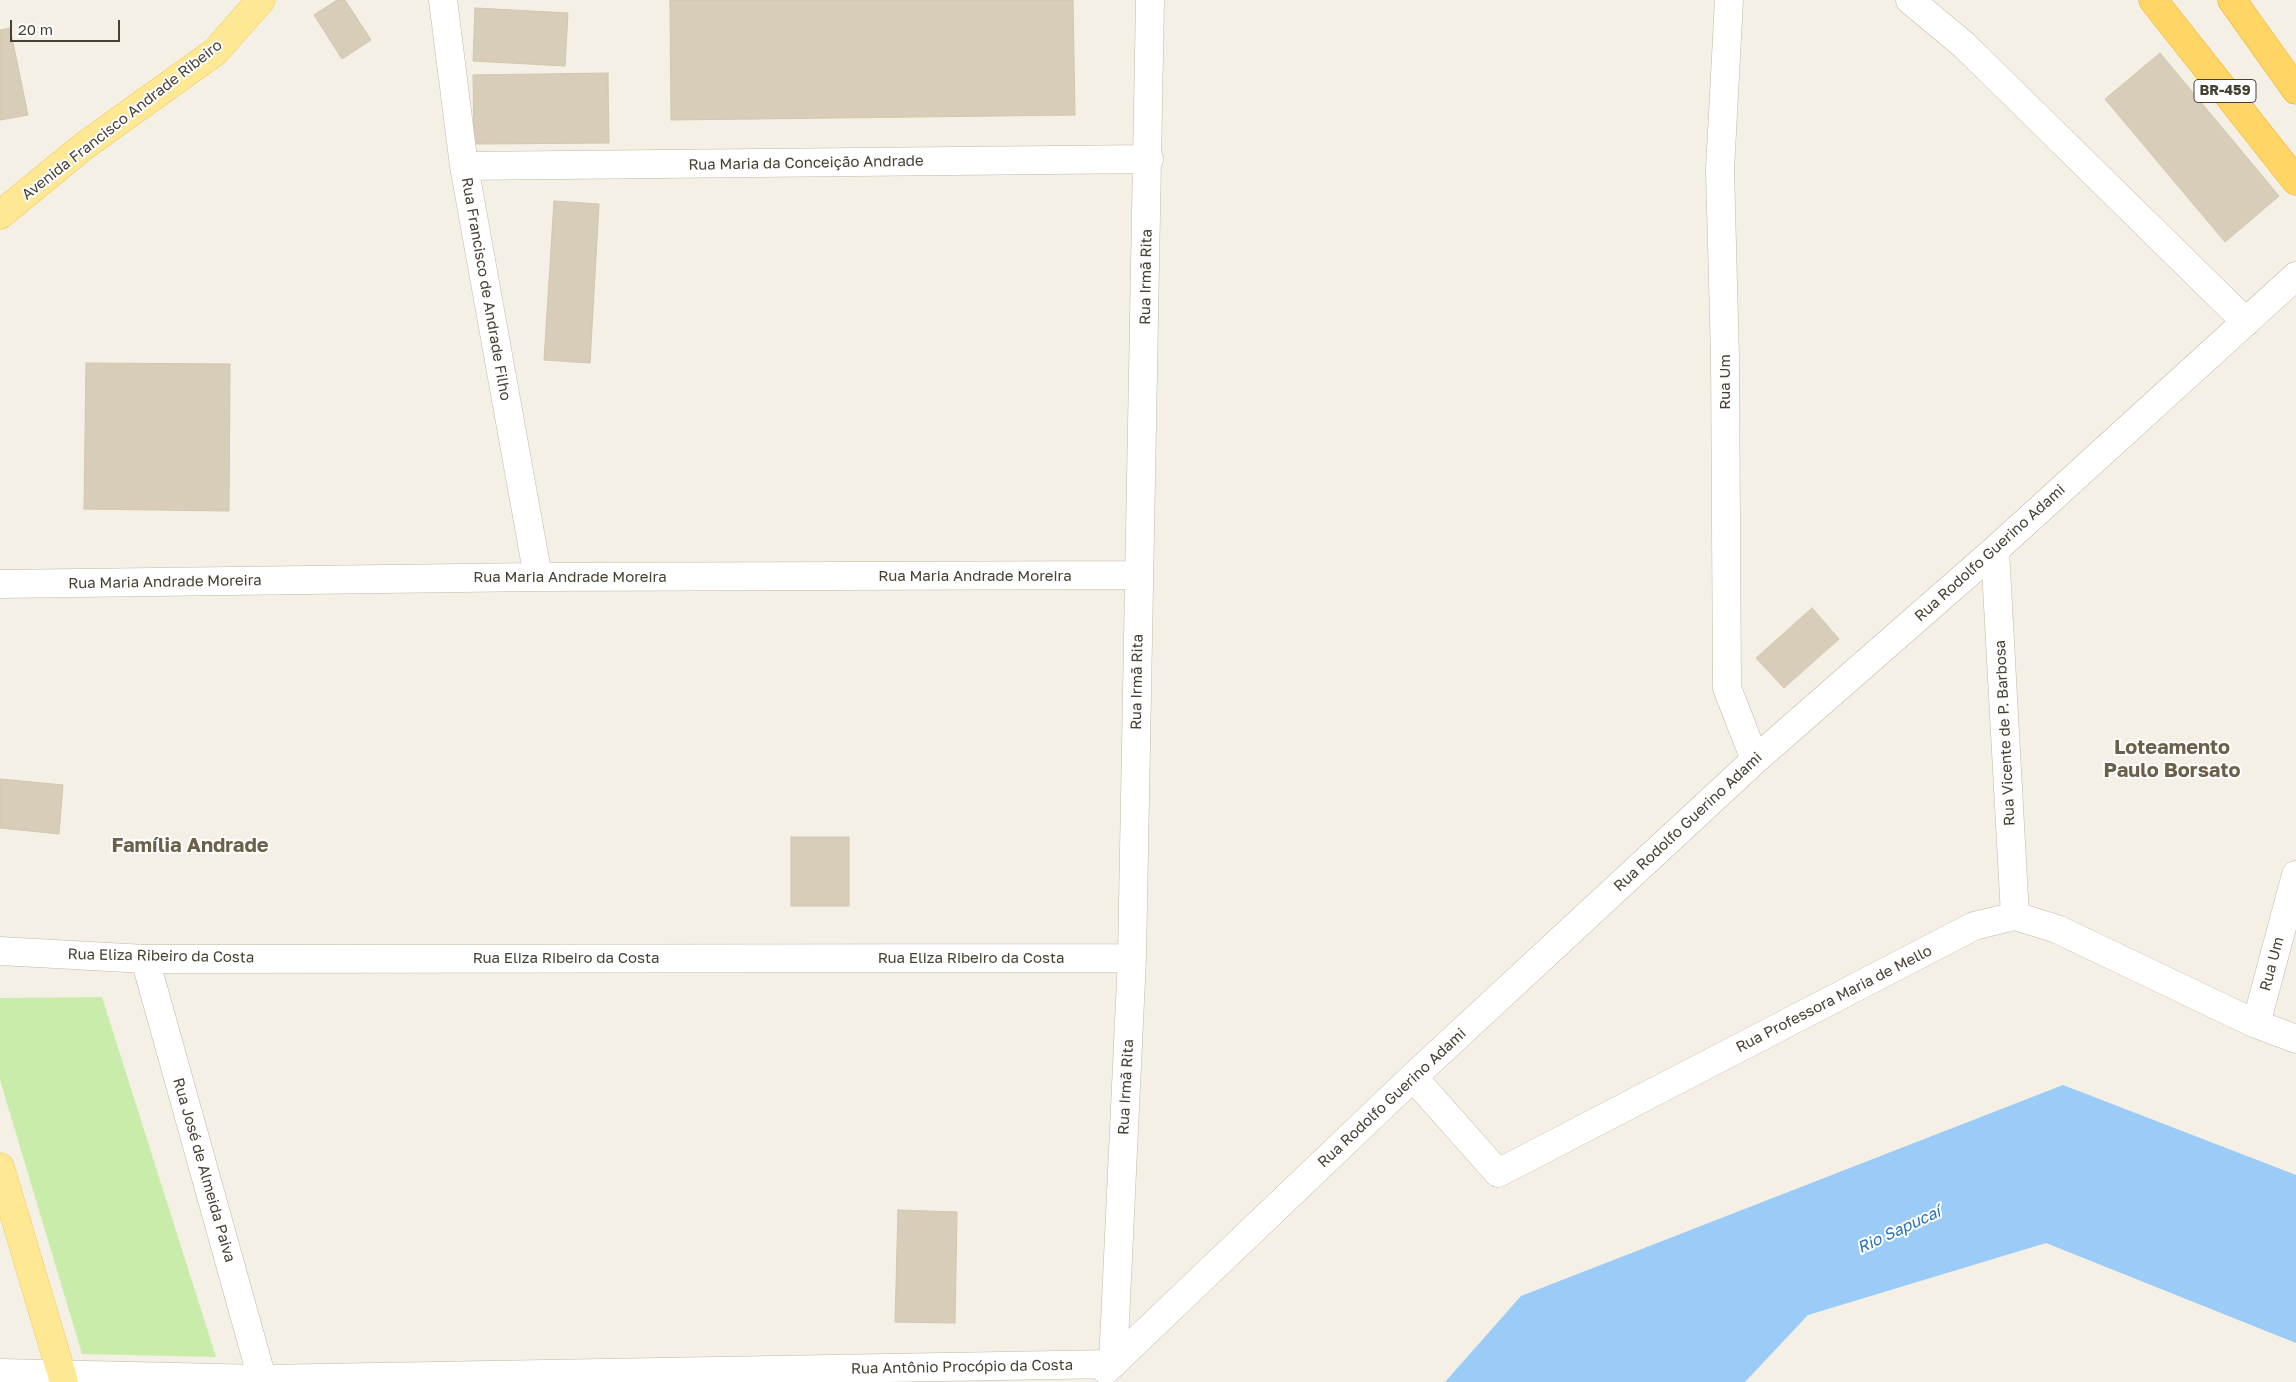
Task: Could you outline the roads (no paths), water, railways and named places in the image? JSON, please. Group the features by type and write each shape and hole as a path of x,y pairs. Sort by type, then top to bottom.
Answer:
{"highway":[{"name":"BR-459","path":"2153,0 2296,181"},
{"path":"2232,0 2296,90"}],"main road":[{"name":"Avenida Francisco Andrade Ribeiro","path":"0,215 84,146 215,52 261,0"},
{"path":"0,1167 63,1378"}],"street":[{"name":"Rua Francisco de Andrade Filho","path":"443,0 464,166 538,577"},
{"name":"Rua Irmã Rita","path":"1113,1364 1132,958 1149,159 1150,0"},
{"name":"Rua Um","path":"1729,0 1720,170 1725,366 1726,688 1755,760"},
{"path":"1910,0 1964,45 2246,322"},
{"name":"Rua Maria da Conceição Andrade","path":"464,166 1149,159"},
{"name":"Rua Rodolfo Guerino Adami","path":"1093,1382 1413,1076 1755,760 1995,550 2246,322 2293,284"},
{"name":"Rua Vicente de P. Barbosa","path":"1995,550 2015,916"},
{"name":"Rua Maria Andrade Moreira","path":"2,577 1139,575"},
{"name":"Rua Um","path":"2256,1024 2296,875"},
{"path":"2015,916 2057,929 2256,1024 2296,1039"},
{"name":"Rua Professora Maria de Mello","path":"1413,1076 1498,1173 1974,926 2015,916"},
{"name":"Rua Eliza Ribeiro da Costa","path":"0,951 145,958 1132,958"},
{"name":"Rua José de Almeida Paiva","path":"145,958 263,1381"},
{"name":"Rua Antônio Procópio da Costa","path":"0,1373 63,1378 263,1381 1113,1364"}],"water":[{"name":"Rio Sapucaí","path":"2063,1085 2296,1175 2296,1343 2046,1243 1808,1315 1745,1382 1445,1382 1521,1296"}],"district":[{"name":"Loteamento Paulo Borsato","path":"2172,760"},
{"name":"Família Andrade","path":"190,846"}]}
